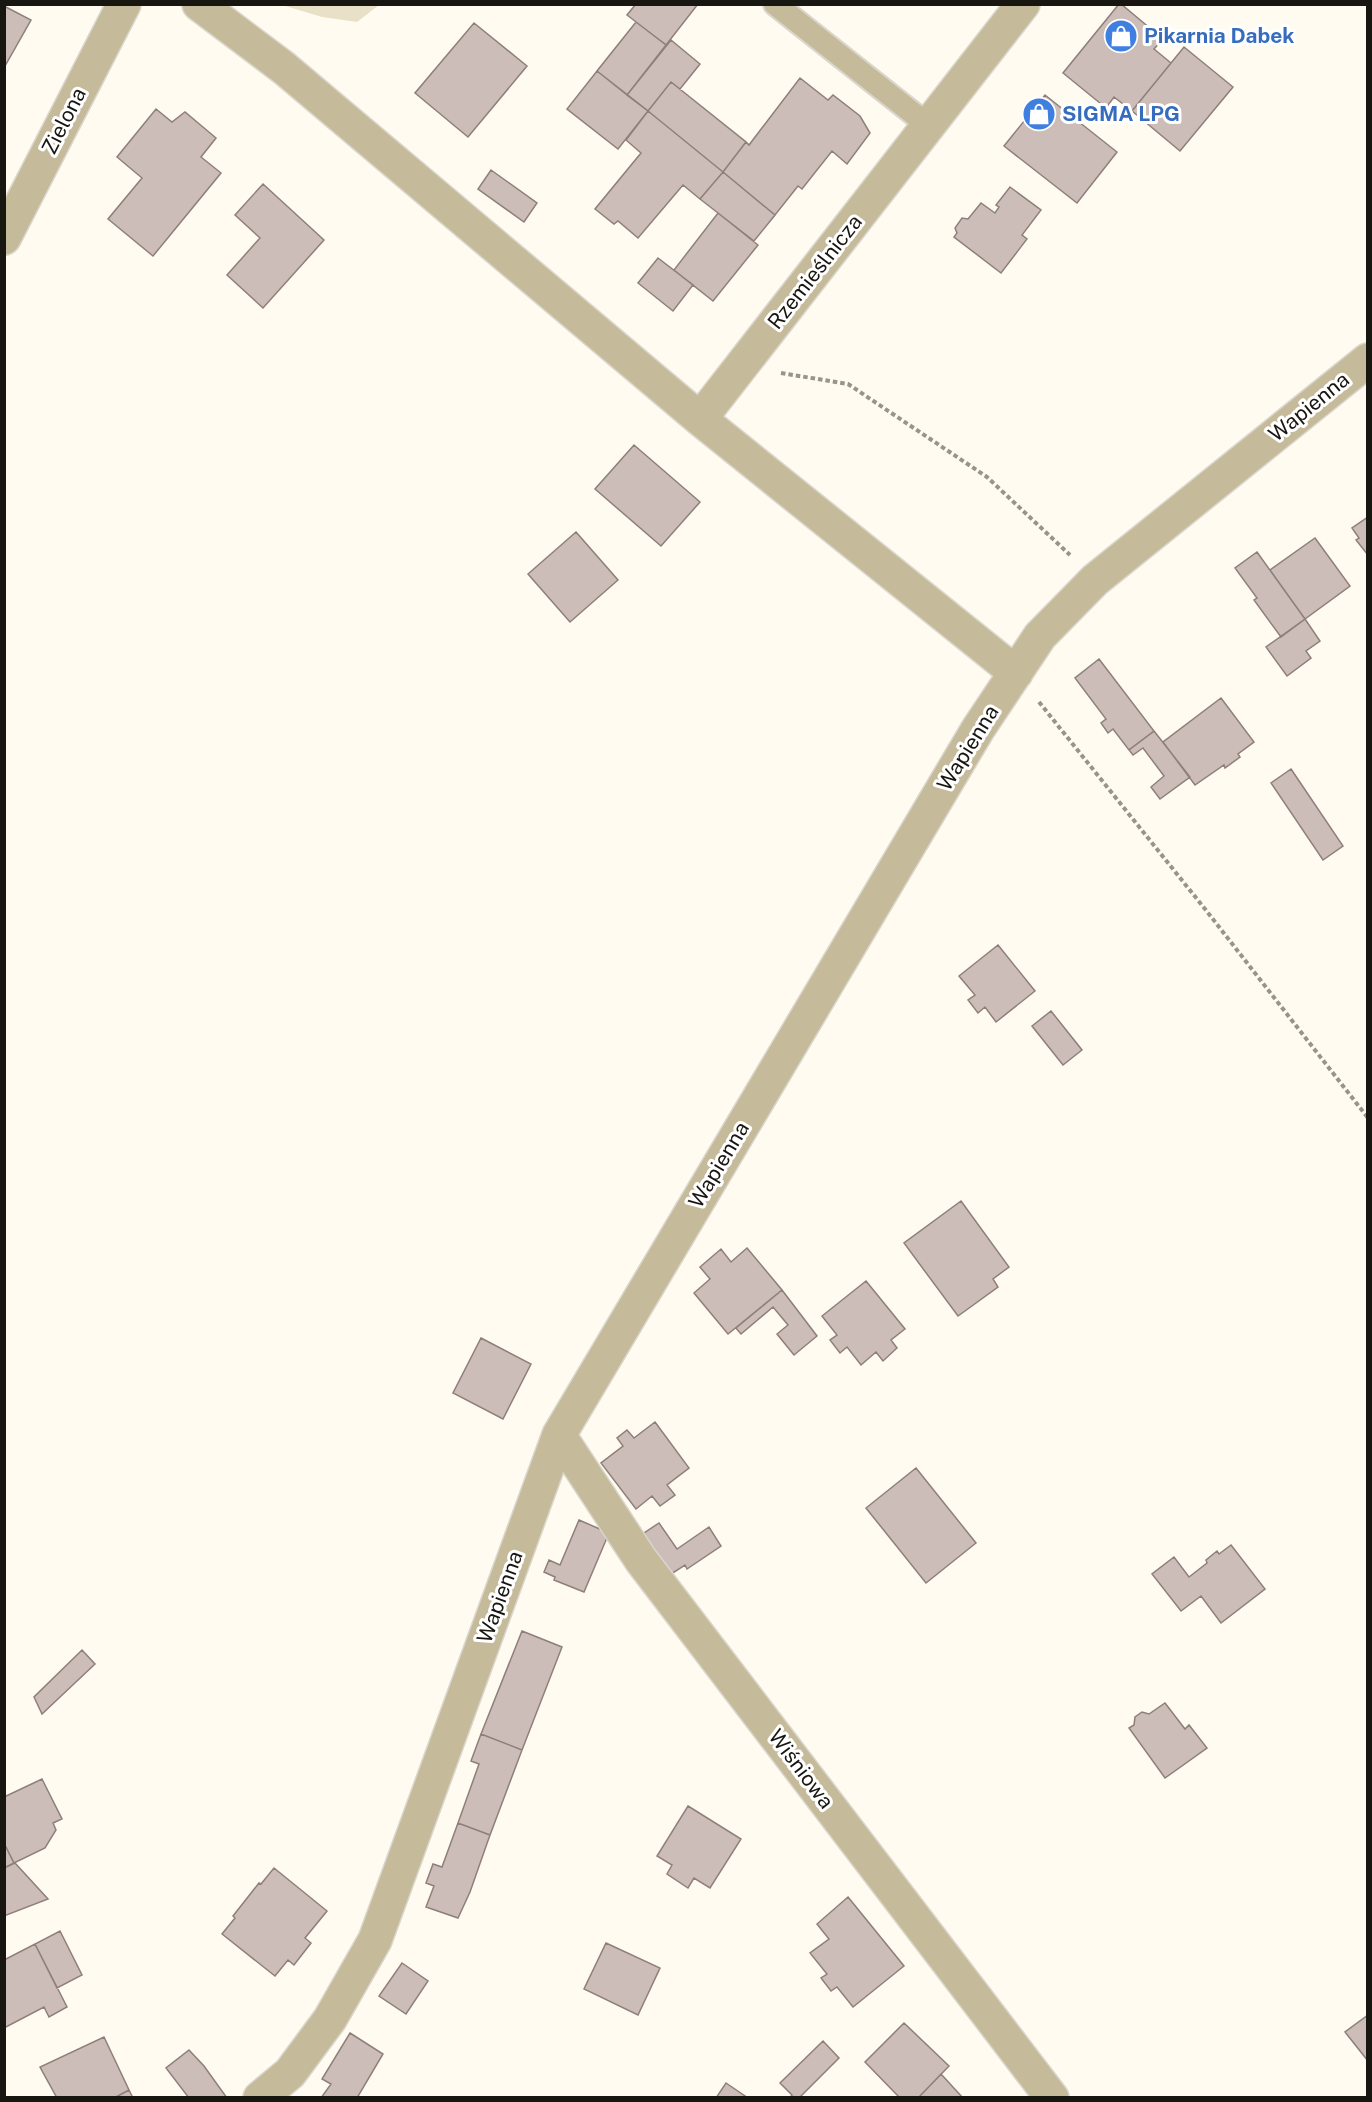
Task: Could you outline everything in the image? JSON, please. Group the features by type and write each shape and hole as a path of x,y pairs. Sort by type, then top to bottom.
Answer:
{"street":[{"name":"Zielona","path":"4,238 124,4"},
{"path":"199,4 284,68 700,419 1016,673"},
{"name":"Rzemieślnicza","path":"700,419 1023,4"},
{"name":"Wapienna","path":"260,2097 290,2073 330,2019 375,1940 559,1435 973,738 1041,636 1095,580 1368,360"},
{"name":"Wiśniowa","path":"559,1435 641,1560 1052,2097"}],"lane":[{"path":"775,4 929,126"}],"path":[{"path":"741,366 848,384 987,477 1095,580"},
{"path":"1016,673 1205,909 1368,1118"}],"shaded area":[{"path":"282,5 379,5 357,22 322,17"}],"building":[{"path":"636,4 698,4 666,45 627,15"},
{"path":"1119,4 1163,39 1154,49 1171,63 1132,111 1114,97 1106,108 1063,73"},
{"path":"4,6 31,20 5,66 4,66"},
{"path":"636,22 666,45 627,95 597,71"},
{"path":"474,23 527,66 468,137 415,93"},
{"path":"671,40 700,64 680,89 671,82 648,111 627,95"},
{"path":"1184,47 1233,87 1180,151 1132,111"},
{"path":"597,71 648,111 618,149 567,109"},
{"path":"800,78 828,100 833,95 860,116 870,133 847,164 832,151 802,189 798,186 775,215 723,172 746,142 749,145"},
{"path":"671,82 746,142 723,172 648,111"},
{"path":"1045,95 1117,152 1077,203 1004,146"},
{"path":"156,109 172,122 185,112 216,138 201,157 221,173 153,256 108,219 142,178 117,157"},
{"path":"648,111 723,172 700,199 683,185 638,238 618,221 614,224 595,209 641,153 626,140"},
{"path":"491,170 537,203 524,222 478,189"},
{"path":"723,172 775,215 754,241 700,199"},
{"path":"263,184 324,240 263,308 227,275 260,238 235,215"},
{"path":"1010,187 1041,210 1022,235 1027,239 1001,273 954,237 957,233 955,228 962,218 968,219 981,203 995,213 999,207 996,205"},
{"path":"718,213 758,245 713,301 674,270"},
{"path":"658,258 693,285 673,311 638,283"},
{"path":"634,445 700,502 661,546 595,489"},
{"path":"1368,517 1368,555 1356,540 1359,538 1352,528"},
{"path":"576,532 618,580 570,622 528,574"},
{"path":"1315,538 1350,586 1305,619 1270,570"},
{"path":"1257,552 1305,619 1281,637 1254,600 1257,598 1235,568"},
{"path":"1305,619 1320,641 1306,651 1311,658 1287,676 1266,647"},
{"path":"1099,659 1154,731 1129,750 1113,729 1108,733 1101,723 1106,719 1075,678"},
{"path":"1221,698 1254,742 1238,754 1240,757 1225,768 1224,765 1195,785 1163,742"},
{"path":"1154,731 1190,777 1160,799 1151,787 1164,776 1143,748 1133,755 1129,750"},
{"path":"1291,769 1343,846 1323,860 1271,783"},
{"path":"998,945 1035,991 996,1022 985,1007 978,1013 968,1000 975,995 959,976"},
{"path":"1051,1011 1082,1050 1063,1065 1032,1026"},
{"path":"961,1201 1009,1267 993,1279 998,1287 958,1316 904,1243"},
{"path":"747,1248 782,1290 728,1334 694,1293 710,1279 700,1267 721,1249 731,1262"},
{"path":"866,1281 905,1329 891,1340 897,1348 883,1361 876,1352 861,1365 847,1347 840,1353 830,1340 837,1335 822,1316"},
{"path":"782,1290 817,1336 794,1355 777,1334 788,1325 773,1307 741,1334 736,1328"},
{"path":"481,1338 531,1364 503,1419 453,1393"},
{"path":"655,1422 689,1468 667,1485 675,1495 660,1506 652,1496 636,1509 601,1463 623,1446 617,1438 627,1430 634,1438"},
{"path":"916,1468 976,1543 926,1583 866,1508"},
{"path":"579,1520 609,1533 584,1592 554,1580 555,1577 544,1572 549,1560 560,1565"},
{"path":"659,1523 677,1549 709,1527 721,1546 687,1569 685,1565 665,1578 638,1537"},
{"path":"1231,1545 1265,1589 1221,1623 1201,1596 1181,1611 1152,1574 1174,1557 1189,1577 1207,1563 1206,1560 1217,1551 1219,1554"},
{"path":"522,1631 562,1647 522,1750 481,1734"},
{"path":"82,1650 95,1664 42,1714 34,1697"},
{"path":"1165,1703 1185,1729 1189,1725 1207,1748 1165,1778 1129,1728 1134,1725 1135,1717 1142,1712 1149,1714"},
{"path":"481,1734 522,1750 490,1835 458,1823 479,1764 471,1761"},
{"path":"42,1779 62,1819 53,1823 56,1830 45,1848 14,1863 4,1843 4,1797"},
{"path":"688,1806 741,1839 710,1888 694,1878 688,1888 667,1874 672,1865 657,1856"},
{"path":"458,1823 490,1835 470,1892 458,1918 426,1907 434,1886 426,1883 433,1864 442,1867"},
{"path":"4,1843 14,1863 4,1868"},
{"path":"15,1863 48,1899 4,1916 4,1868"},
{"path":"274,1868 327,1911 305,1938 311,1943 294,1965 288,1960 275,1976 222,1934 259,1883 261,1884"},
{"path":"848,1897 904,1966 853,2007 837,1987 831,1991 821,1978 827,1974 810,1953 829,1939 817,1924"},
{"path":"60,1931 82,1975 57,1988 35,1944"},
{"path":"606,1943 660,1968 638,2015 584,1989"},
{"path":"35,1944 67,2007 49,2017 44,2007 4,2028 4,1960"},
{"path":"402,1963 428,1981 406,2014 379,1996"},
{"path":"1368,2015 1368,2061 1345,2032"},
{"path":"904,2023 949,2066 918,2098 900,2098 865,2062"},
{"path":"350,2033 383,2054 357,2098 321,2098 331,2084 322,2079"},
{"path":"104,2037 129,2090 114,2098 57,2098 40,2067"},
{"path":"823,2041 839,2058 799,2098 789,2098 792,2095 780,2083"},
{"path":"189,2050 204,2066 227,2098 189,2098 166,2068"},
{"path":"941,2074 963,2098 918,2098"},
{"path":"726,2083 748,2098 716,2098"},
{"path":"129,2090 133,2098 114,2098"}],"place":[{"name":"Pikarnia Dabek","path":"1121,36"},
{"name":"SIGMA LPG","path":"1039,114"}]}
